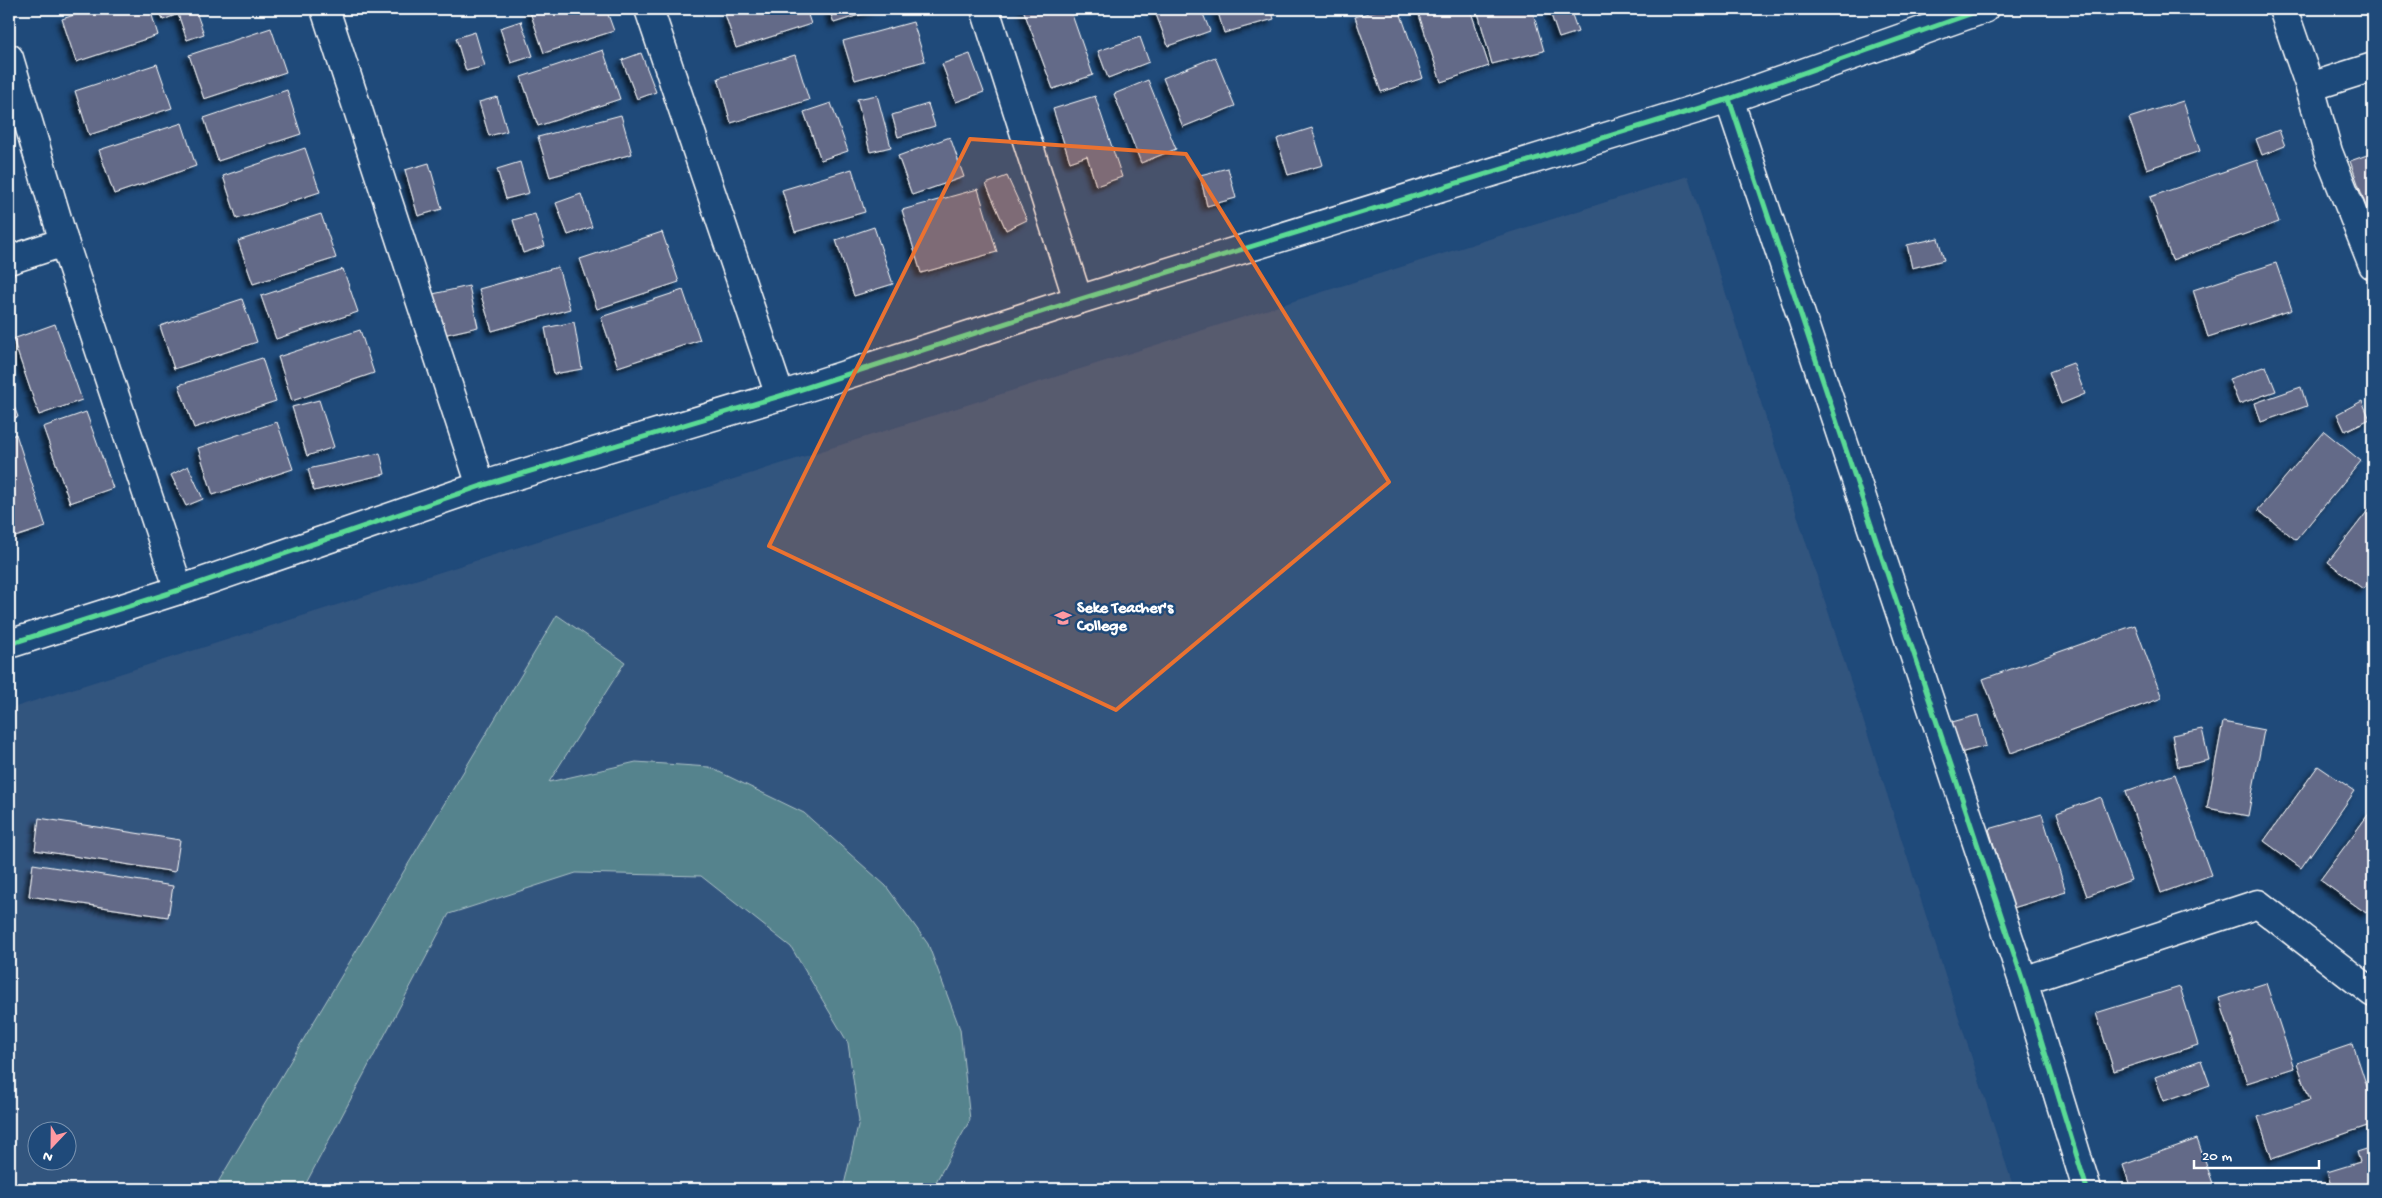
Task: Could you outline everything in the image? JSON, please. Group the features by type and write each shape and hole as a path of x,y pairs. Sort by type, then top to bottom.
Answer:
{"street":[{"path":"325,9 481,486"},
{"path":"649,9 780,396"},
{"path":"985,9 1078,300"},
{"path":"2283,9 2310,87 2328,152 2373,265"},
{"path":"9,644 179,590 481,486 780,396 1078,300 1729,99 1971,11"},
{"path":"9,58 64,242 179,590"},
{"path":"2310,87 2373,67"},
{"path":"1729,99 2023,981 2087,1189"},
{"path":"9,260 64,242"},
{"path":"2023,981 2258,904 2373,993"}],"highlighted area":[{"path":"970,139 1186,154 1389,482 1116,710 769,546"}],"shaded area":[{"name":"Seke Teacher's College","path":"1688,176 2014,1189 9,1189 9,709"}],"green space":[{"path":"557,615 625,662 549,782 636,762 709,767 804,813 886,886 928,944 960,1029 970,1120 932,1189 843,1189 859,1121 848,1043 791,947 701,876 576,873 449,914 303,1189 214,1189"}],"building":[{"path":"92,9 150,9 158,35 76,62 62,19"},
{"path":"159,9 195,9 204,34 187,40 178,14 163,20"},
{"path":"529,9 606,9 614,31 544,53"},
{"path":"743,9 806,9 811,24 736,48 725,14"},
{"path":"829,9 878,9 834,23"},
{"path":"1023,9 1070,9 1093,75 1053,89"},
{"path":"1154,9 1201,9 1210,31 1168,46"},
{"path":"1217,9 1271,9 1274,19 1224,33"},
{"path":"1381,9 1399,9 1423,78 1381,92 1355,17"},
{"path":"1417,9 1470,9 1489,66 1441,82"},
{"path":"1477,9 1532,9 1544,51 1492,64"},
{"path":"1549,9 1570,9 1578,32 1559,38"},
{"path":"521,21 533,56 511,63 500,28"},
{"path":"913,22 925,61 855,80 843,41"},
{"path":"271,28 286,72 204,99 189,55"},
{"path":"475,32 485,66 466,71 456,38"},
{"path":"1140,37 1149,62 1108,78 1098,51"},
{"path":"603,50 620,99 538,126 521,77"},
{"path":"641,53 656,92 637,99 622,60"},
{"path":"970,54 984,92 956,102 942,64"},
{"path":"795,55 809,100 731,123 718,78"},
{"path":"1215,57 1235,106 1183,127 1163,78"},
{"path":"157,64 172,108 89,135 75,91"},
{"path":"1148,80 1176,149 1141,163 1114,94"},
{"path":"287,90 301,134 218,161 204,118"},
{"path":"877,95 891,147 870,152 857,99"},
{"path":"1095,96 1122,177 1096,186 1087,156 1070,162 1053,109"},
{"path":"497,97 507,131 489,136 479,102"},
{"path":"2183,101 2200,151 2147,169 2129,118"},
{"path":"831,103 848,151 821,160 804,112"},
{"path":"928,104 935,126 898,137 892,115"},
{"path":"621,115 632,154 550,177 538,137"},
{"path":"182,123 196,166 114,194 99,150"},
{"path":"1312,128 1323,165 1288,175 1277,139"},
{"path":"2279,130 2285,146 2262,155 2256,139"},
{"path":"950,137 964,177 912,195 898,156"},
{"path":"305,148 320,192 237,219 223,176"},
{"path":"2373,153 2373,226 2350,161"},
{"path":"2257,160 2279,222 2172,260 2150,197"},
{"path":"520,162 529,193 506,199 497,169"},
{"path":"429,163 442,209 418,216 405,170"},
{"path":"1228,168 1236,198 1207,206 1200,175"},
{"path":"852,169 865,212 795,232 782,190"},
{"path":"1007,176 1027,220 1006,230 986,184"},
{"path":"978,189 997,252 921,273 902,210"},
{"path":"581,194 592,227 568,235 556,203"},
{"path":"321,214 336,258 253,284 238,241"},
{"path":"535,214 545,246 523,253 513,220"},
{"path":"874,227 893,284 854,296 836,240"},
{"path":"662,232 679,282 597,309 580,259"},
{"path":"1938,238 1944,260 1912,268 1907,245"},
{"path":"2276,263 2292,310 2208,337 2193,290"},
{"path":"558,267 570,309 492,331 479,289"},
{"path":"343,269 358,312 276,339 261,296"},
{"path":"469,286 478,327 443,335 433,294"},
{"path":"683,290 700,340 618,367 601,317"},
{"path":"242,299 257,342 174,369 160,326"},
{"path":"574,322 582,369 554,374 545,328"},
{"path":"55,324 82,400 39,415 13,339"},
{"path":"360,330 374,373 292,401 278,357"},
{"path":"262,358 276,401 194,428 179,385"},
{"path":"2073,363 2085,394 2061,404 2049,372"},
{"path":"2266,366 2276,391 2239,404 2229,379"},
{"path":"2301,387 2307,406 2261,422 2255,403"},
{"path":"9,393 18,417 9,420"},
{"path":"319,400 334,447 307,456 292,407"},
{"path":"2362,401 2370,419 2345,431 2337,414"},
{"path":"86,412 113,488 70,503 43,427"},
{"path":"277,422 293,469 213,495 198,448"},
{"path":"2324,431 2361,461 2296,540 2258,510"},
{"path":"16,434 46,527 9,539 9,437"},
{"path":"380,453 385,474 314,491 308,469"},
{"path":"188,466 203,499 186,506 171,475"},
{"path":"2373,504 2373,577 2363,589 2328,562"},
{"path":"2135,625 2162,698 2011,753 1983,679"},
{"path":"1978,715 1986,746 1960,753 1952,722"},
{"path":"2223,722 2264,730 2248,816 2207,808"},
{"path":"2202,729 2209,760 2178,767 2172,735"},
{"path":"2318,766 2355,791 2301,868 2264,841"},
{"path":"2175,774 2211,875 2161,893 2126,791"},
{"path":"2101,797 2131,880 2087,896 2057,813"},
{"path":"2370,812 2373,815 2373,904 2366,913 2320,880"},
{"path":"2042,814 2066,892 2013,908 1989,829"},
{"path":"39,818 180,840 175,872 35,850"},
{"path":"33,864 173,886 168,917 29,896"},
{"path":"2266,983 2294,1068 2247,1083 2219,998"},
{"path":"2180,987 2198,1045 2114,1071 2096,1013"},
{"path":"2353,1044 2373,1105 2373,1124 2272,1159 2258,1117 2310,1100 2297,1063"},
{"path":"2201,1060 2210,1085 2164,1101 2155,1077"},
{"path":"2197,1139 2215,1189 2131,1189 2123,1165"},
{"path":"2373,1147 2373,1189 2369,1189 2368,1184 2354,1189 2332,1189 2327,1172 2360,1162 2357,1152"}],"cycle path":[{"path":"9,644 179,590 481,486 780,396 1078,300 1729,99 1984,9"},
{"path":"1729,99 2023,981 2087,1189"}],"place":[{"name":"Seke Teacher's College","path":"1063,618"}]}
